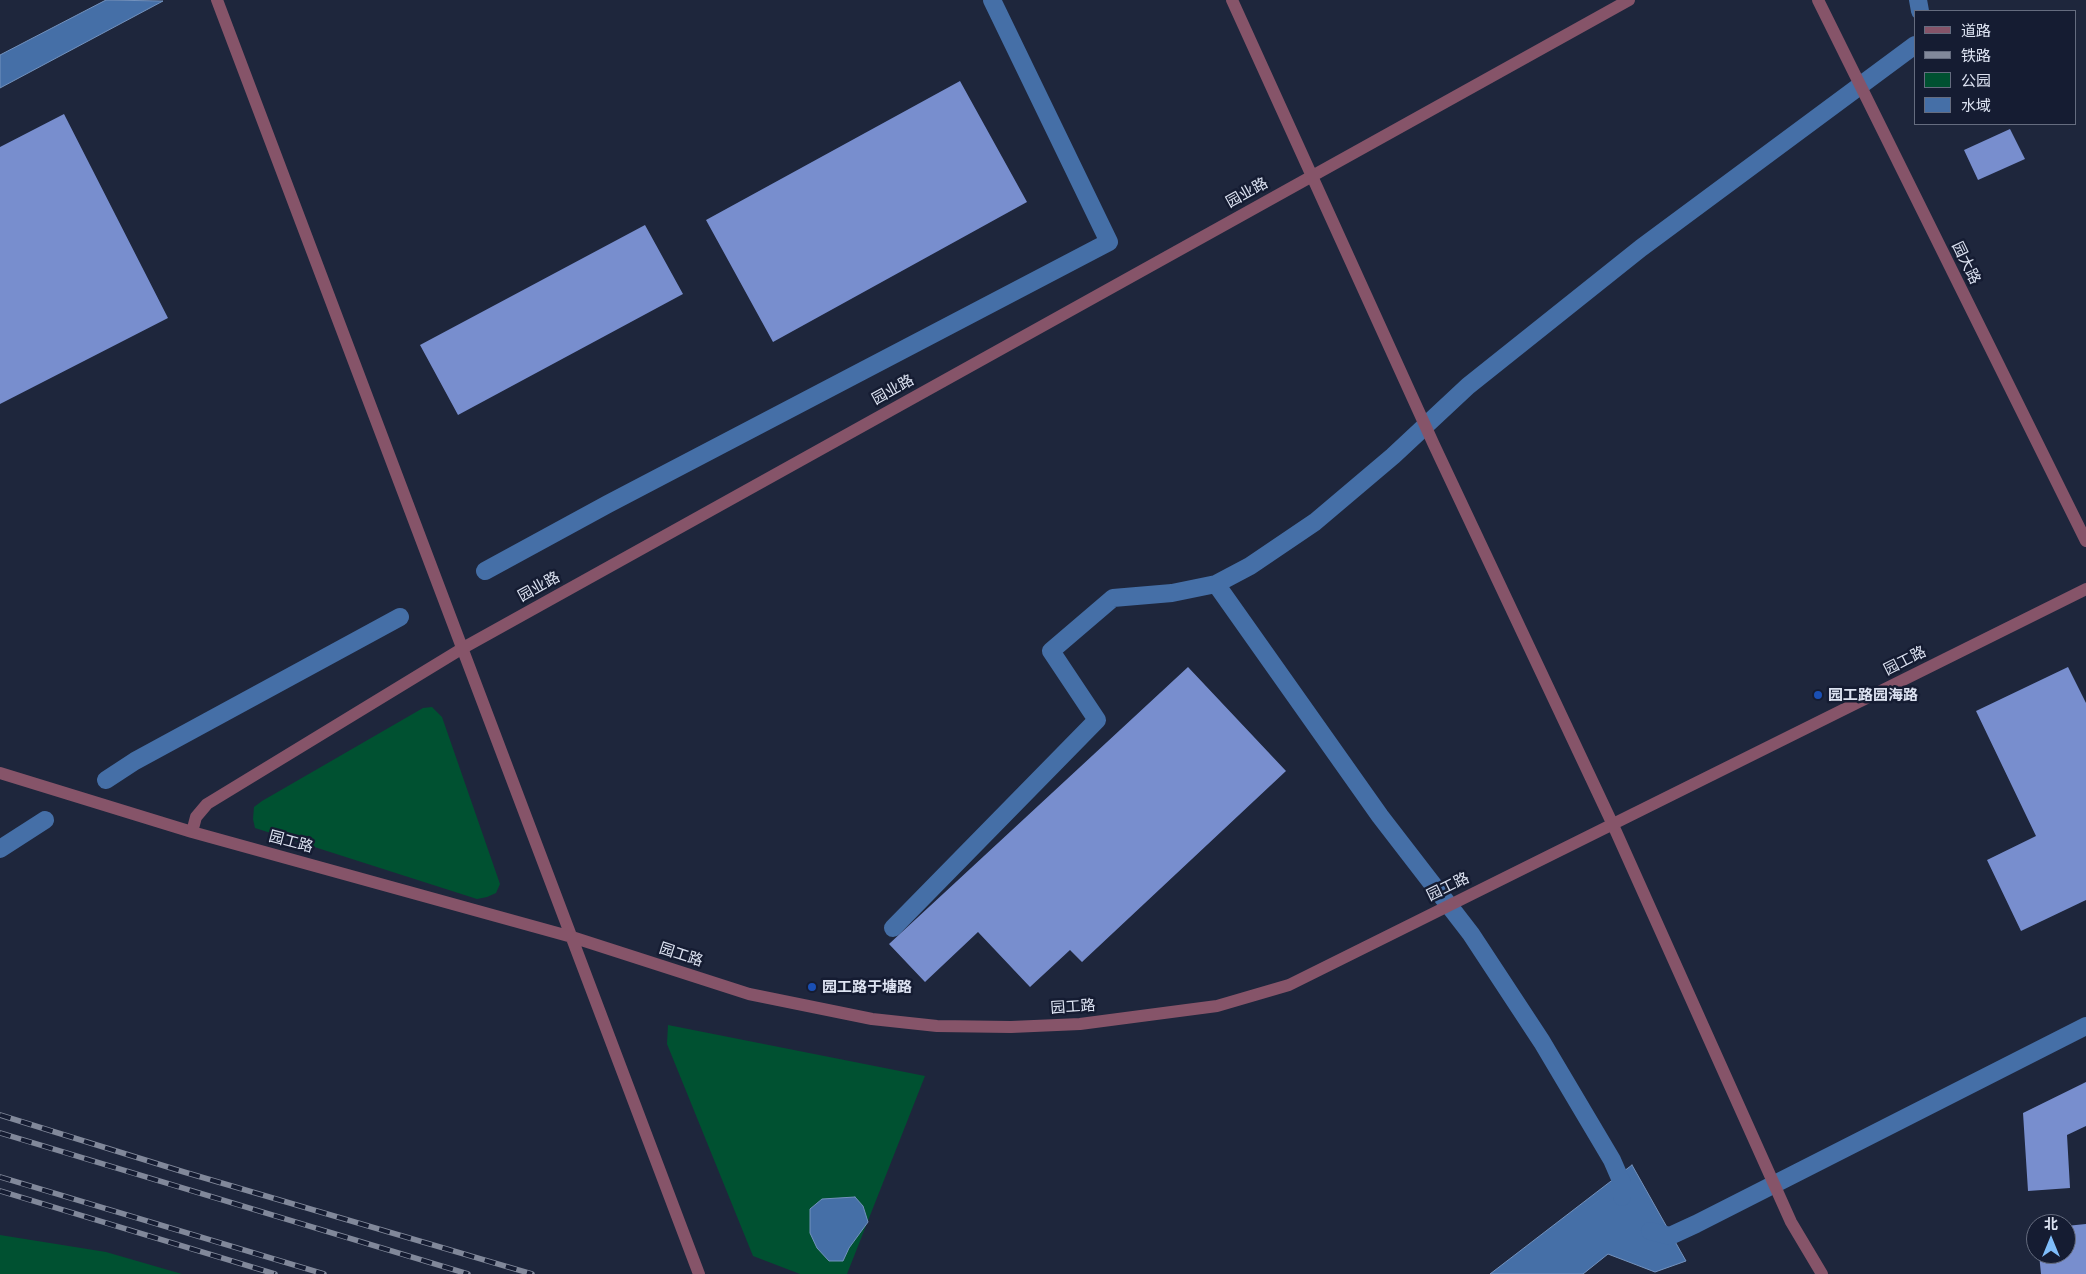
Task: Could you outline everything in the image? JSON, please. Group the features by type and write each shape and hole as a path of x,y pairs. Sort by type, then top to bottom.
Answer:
{"street":[{"path":"217,0 699,1274"},
{"path":"1232,0 1313,175 1434,446 1614,825 1758,1146 1790,1222 1822,1274"},
{"name":"园业路","path":"192,832 196,817 207,804 462,648 1628,0"},
{"name":"园大路","path":"1818,0 2086,541"},
{"name":"园工路","path":"0,773 192,832 572,937 748,994 872,1020 937,1026 1011,1027 1080,1024 1217,1006 1289,985 2086,589"}],"green space":[{"path":"432,707 442,717 500,884 496,893 477,899 255,828 253,819 254,807 262,801 423,708"},
{"path":"668,1025 925,1076 847,1274 800,1274 753,1256 667,1044"},
{"path":"0,1235 106,1252 182,1274 0,1274"}],"water":[{"path":"106,0 163,1 0,88 0,55"},
{"path":"1632,1165 1686,1261 1655,1272 1608,1254 1583,1274 1490,1274"},
{"path":"855,1197 863,1206 868,1222 849,1248 843,1261 829,1261 817,1248 810,1233 810,1209 822,1199"}],"building":[{"path":"960,81 1027,202 773,342 706,220"},
{"path":"64,114 168,318 0,404 0,147"},
{"path":"2010,129 2025,159 1978,180 1964,150"},
{"path":"645,225 683,294 458,415 420,345"},
{"path":"1188,667 1286,771 1082,962 1070,950 1030,987 978,932 925,982 889,944"},
{"path":"2068,667 2086,703 2086,900 2021,931 1987,860 2036,836 1976,711"},
{"path":"2086,1082 2086,1126 2067,1135 2070,1188 2028,1191 2023,1113"},
{"path":"2086,1224 2086,1274 2041,1274 2040,1264 2076,1264 2076,1225"}],"waterway":[{"path":"485,571 608,504 1109,242 992,0"},
{"path":"1918,0 1920,10"},
{"path":"893,928 1097,720 1051,651 1113,598 1172,593 1216,584 1250,566 1315,522 1393,456 1468,386 1641,248 1914,46"},
{"path":"1216,584 1380,816 1471,934 1542,1042 1612,1160 1622,1183 1622,1197"},
{"path":"106,780 135,761 400,617"},
{"path":"0,849 45,820"},
{"path":"1650,1231 1670,1236 1696,1224 2086,1026"}],"railway":[{"path":"0,1115 184,1172 532,1274"},
{"path":"0,1133 468,1274"},
{"path":"0,1177 324,1274"},
{"path":"0,1191 275,1274"}],"place":[{"name":"园工路园海路","path":"1818,695"},
{"name":"园工路于塘路","path":"812,987"}]}
